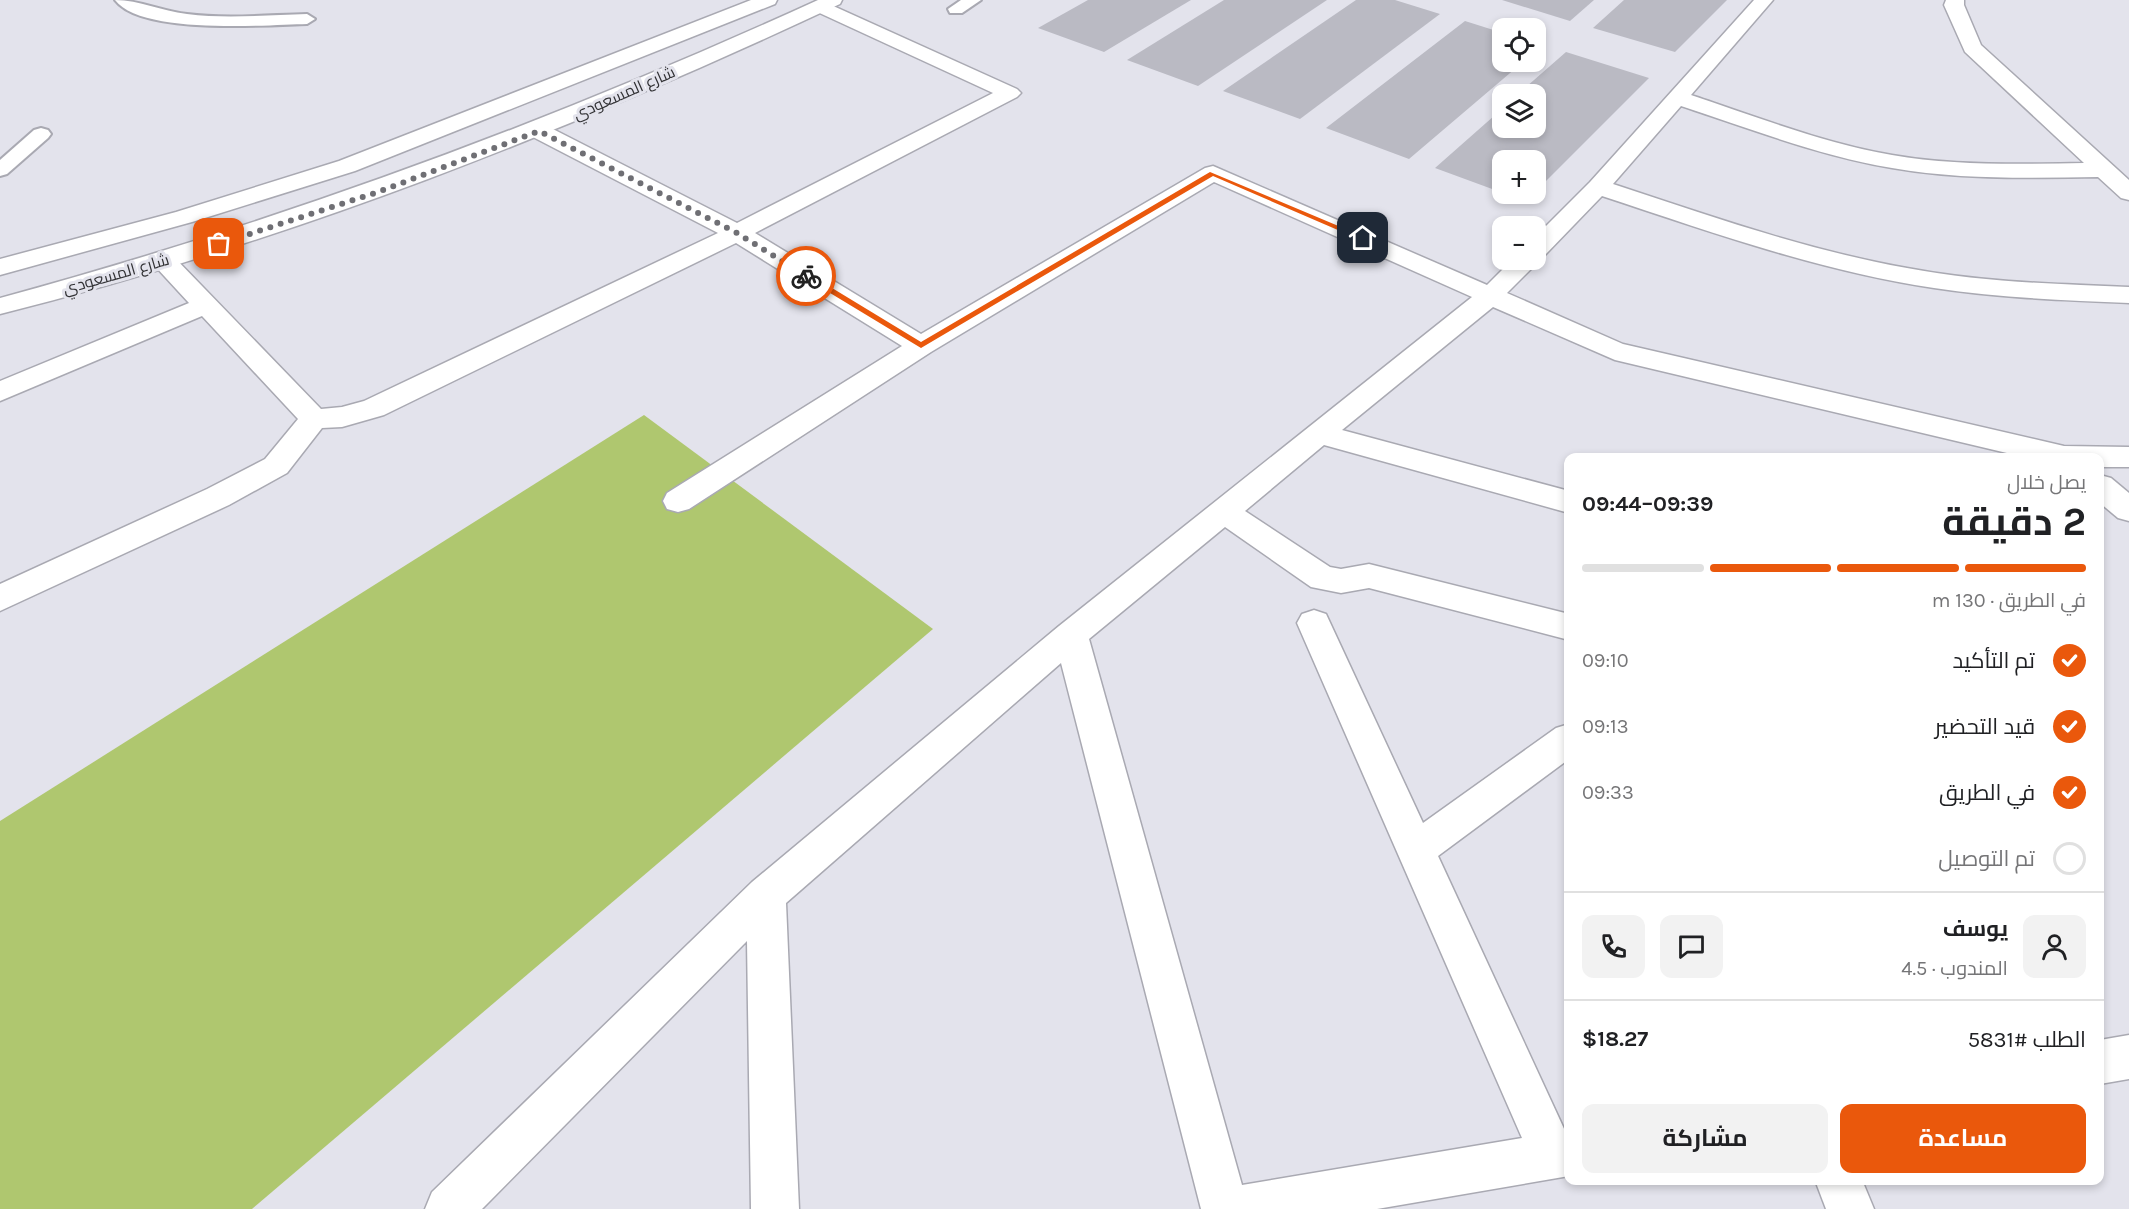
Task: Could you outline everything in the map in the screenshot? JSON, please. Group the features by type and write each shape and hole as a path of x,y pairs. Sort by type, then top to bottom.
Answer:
{"street":[{"name":"شارع المسعودي","path":"0,267 184,217 347,166 768,0"},
{"path":"1546,240 1598,187 1764,0"},
{"path":"1955,0 1954,5 1972,48 2129,193"},
{"name":"شارع المسعودي","path":"0,306 163,260 378,192 539,131 826,3"},
{"path":"0,598 218,497 276,466 314,419 342,417 374,408 737,233 1010,93 826,3"},
{"path":"1677,98 1851,153 1922,166 1993,171 2106,171"},
{"path":"539,131 737,233 921,346"},
{"path":"678,501 921,346 1213,173 1492,294 1615,351 2048,453"},
{"path":"1598,187 1797,251 1908,277 2025,291 2129,295"},
{"path":"163,260 314,419"},
{"path":"449,1209 766,895 1071,635 1492,294 1516,270"},
{"path":"0,392 206,305"},
{"path":"1319,434 1564,501"},
{"path":"2104,457 2129,457"},
{"path":"2104,489 2129,510"},
{"path":"1223,512 1322,578 1341,581 1370,576 1564,626"},
{"path":"1241,1209 1561,1154 1416,850 1314,623"},
{"path":"1071,635 1225,1209"},
{"path":"1416,850 1564,743"},
{"path":"766,895 775,1209"},
{"path":"2104,1061 2129,1057"},
{"path":"1840,1185 1850,1209"}],"lane":[{"path":"123,0 138,9 168,18 307,19"},
{"path":"956,9 973,0"},
{"path":"0,170 41,134"}],"green space":[{"path":"644,415 933,629 252,1209 0,1209 0,821"}],"building":[{"path":"1088,0 1191,0 1104,52 1038,28"},
{"path":"1224,0 1327,0 1198,86 1127,60"},
{"path":"1356,0 1395,0 1440,14 1300,119 1223,91"},
{"path":"1502,0 1594,0 1570,21"},
{"path":"1624,0 1727,0 1675,52 1593,28"},
{"path":"1465,21 1492,30 1492,72 1511,72 1497,84 1492,84 1492,88 1409,159 1326,128"},
{"path":"1566,52 1649,78 1546,181 1546,150 1492,150 1492,189 1435,168 1492,118 1492,138 1546,138 1546,84 1529,84 1546,72"}],"way so far":[{"path":"219,244 378,192 539,131 737,233 806,276"}],"route":[{"path":"806,276 921,346 1213,173 1363,238"}]}
